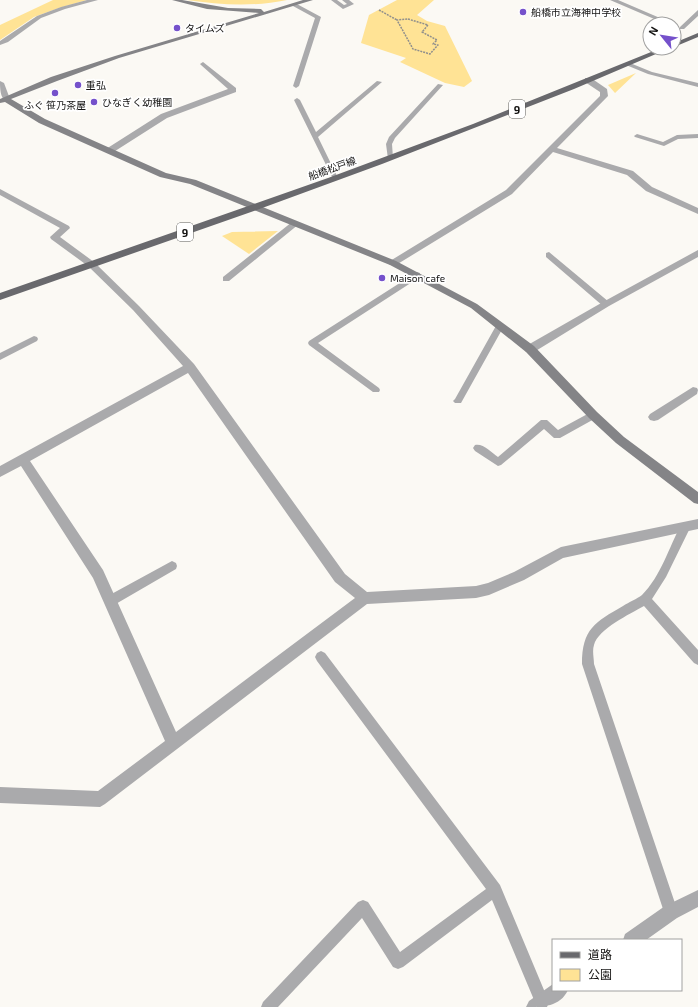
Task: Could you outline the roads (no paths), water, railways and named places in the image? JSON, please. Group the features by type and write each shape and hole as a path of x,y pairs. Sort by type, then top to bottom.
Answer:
{"main road":[{"path":"682,42 698,35"},
{"name":"船橋松戸線","path":"0,297 257,207 490,121 648,56"}],"street":[{"path":"0,43 6,41 39,17 63,8 95,0"},
{"path":"175,0 193,5 214,8 272,11"},
{"path":"3,100 54,79 117,57 310,0"},
{"path":"682,28 698,12"},
{"path":"109,151 164,116 233,90 203,64"},
{"path":"393,263 509,192 604,96 604,91 588,80"},
{"path":"0,83 3,100"},
{"path":"3,100 42,120 163,175 193,182 393,263 474,306 530,349 593,415 620,440 698,499"},
{"path":"551,149 630,173 649,189 698,211"},
{"path":"0,192 66,228 54,237 91,264 136,308 190,367 340,578 365,598"},
{"path":"530,349 606,304 698,253"},
{"path":"0,472 190,367"},
{"path":"654,417 696,391"},
{"path":"23,460 98,574 173,743"},
{"path":"0,795 100,799 365,598 476,592 489,589 519,576 560,553 665,530 692,526"},
{"path":"632,939 671,912 698,898"},
{"path":"538,1005 558,991"}],"lane":[{"path":"334,0 343,7 352,4 345,0"},
{"path":"612,0 651,16"},
{"path":"295,5 318,17 296,86"},
{"path":"628,64 650,73 698,85"},
{"path":"316,136 379,82"},
{"path":"390,158 389,144 392,137 440,85"},
{"path":"297,100 316,136 335,178"},
{"path":"637,136 664,144 677,137 698,136"},
{"path":"226,279 295,224"},
{"path":"549,255 606,304"},
{"path":"376,390 312,343 417,276"},
{"path":"458,401 500,326"},
{"path":"0,357 34,339"},
{"path":"478,448 498,462 544,423 557,435 593,415"},
{"path":"671,912 588,664 588,650 590,641 596,630 645,599 664,573 692,526"},
{"path":"110,601 172,566"},
{"path":"645,599 698,659"},
{"path":"321,657 495,890 538,1005"},
{"path":"268,1007 363,907 398,962 495,890"}],"place":[{"name":"船橋市立海神中学校","path":"523,12"},
{"name":"タイムズ","path":"177,28"},
{"name":"重弘","path":"78,85"},
{"name":"ふぐ 笹乃茶屋","path":"55,93"},
{"name":"ひなぎく幼稚園","path":"94,102"},
{"name":"Maison cafe","path":"382,278"}]}
